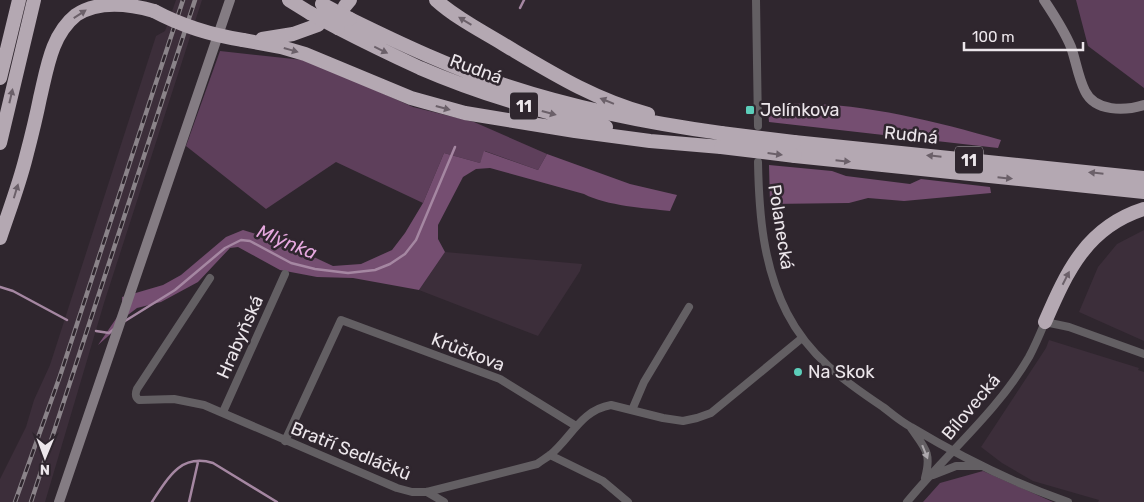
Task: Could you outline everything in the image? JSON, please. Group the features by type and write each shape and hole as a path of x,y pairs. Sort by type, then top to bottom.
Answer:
{"highway":[{"path":"0,78 19,0"},
{"path":"0,143 34,0"},
{"path":"133,0 178,23 197,30 281,47 305,54 411,98 465,113 650,141 721,147"},
{"name":"Rudná","path":"289,0 316,10 338,28 421,68 474,89 531,108 618,130 721,147 795,156 1144,192"},
{"path":"436,0 469,24 594,96 629,108 721,133"},
{"path":"0,238 25,159 52,52 63,29 85,10 106,5 138,6 154,11"},
{"name":"Rudná","path":"316,10 348,8 428,56 497,83 630,119 794,142 1144,178"},
{"path":"243,40 292,34 316,10"},
{"path":"1045,322 1067,275 1086,246 1111,224 1129,214 1144,209"}],"street":[{"path":"59,502 230,0"},
{"path":"756,0 758,126"},
{"path":"1044,0 1068,41 1084,88 1090,98 1098,104 1110,108 1144,105"},
{"name":"Polanecká","path":"758,162 758,196 768,262 782,303 802,338 823,363 840,378 909,427 984,467 1016,482 1068,502"},
{"name":"Hrabyňská","path":"223,412 285,274"},
{"name":"Bratří Sedláčků","path":"210,278 136,389 135,395 139,400 180,400 204,405 397,488 412,492 427,492 537,464 550,455 586,415 604,406 611,405 683,421 711,414 802,338"},
{"path":"632,410 644,382 689,307"},
{"name":"Krůčkova","path":"285,441 341,320 500,379 576,426"},
{"path":"1045,322 1069,327 1144,354"},
{"name":"Bílovecká","path":"907,502 925,480 954,451 1023,367 1045,322"},
{"path":"909,427 927,451 929,464 925,480"},
{"path":"550,455 603,481 628,502"},
{"path":"925,480 941,471 956,466 984,467"},
{"path":"427,492 444,502"}],"shaded area":[{"path":"176,0 202,0 104,303 45,502 0,502 0,479 26,427 34,400 50,365 156,36 165,31"},
{"path":"1076,0 1144,0 1144,88 1088,46"},
{"path":"220,51 303,60 413,107 474,122 547,154 538,170 485,151 480,163 444,153 423,203 336,162 266,209 186,146"},
{"path":"790,104 843,106 896,114 1001,140 998,148 769,122 768,111"},
{"path":"484,151 538,170 547,154 630,184 677,195 670,211 638,207 615,204 490,168 476,169 463,177 438,225 438,239 445,252 419,290 353,278 317,277 280,270 238,247 230,248 198,282 161,302 137,308 120,321 114,331 98,345 122,310 122,297 163,285 181,275 226,237 243,230 284,243 333,266 361,264 392,250 423,203 444,153 480,163"},
{"path":"769,165 832,171 846,176 910,184 921,179 990,187 991,193 904,201 868,198 849,203 770,204"},
{"path":"1144,230 1144,341 1079,312 1098,267 1117,244"},
{"path":"445,252 582,264 580,271 538,336 419,290"},
{"path":"1049,340 1139,368 1138,370 1144,372 1144,502 1098,502 1099,500 1033,481 1002,463 981,447 1046,348"},
{"path":"983,471 1053,502 923,502 940,483"}],"waterway":[{"name":"Mlýnka","path":"520,8 524,0"},
{"name":"Mlýnka","path":"125,321 175,290 225,248 241,240 250,241 291,263 315,269 348,273 375,270 390,264 405,254 416,240 455,147"},
{"name":"Mlýnka","path":"0,287 13,291 67,320"},
{"name":"Mlýnka","path":"96,331 109,333 114,329"},
{"path":"152,502 176,470 183,465 202,461 213,463 277,502"},
{"path":"189,502 198,462"}],"railway":[{"path":"15,502 60,376 183,0"},
{"path":"31,502 195,0"}],"place":[{"name":"Jelínkova","path":"750,110"},
{"name":"Na Skok","path":"798,372"}]}
